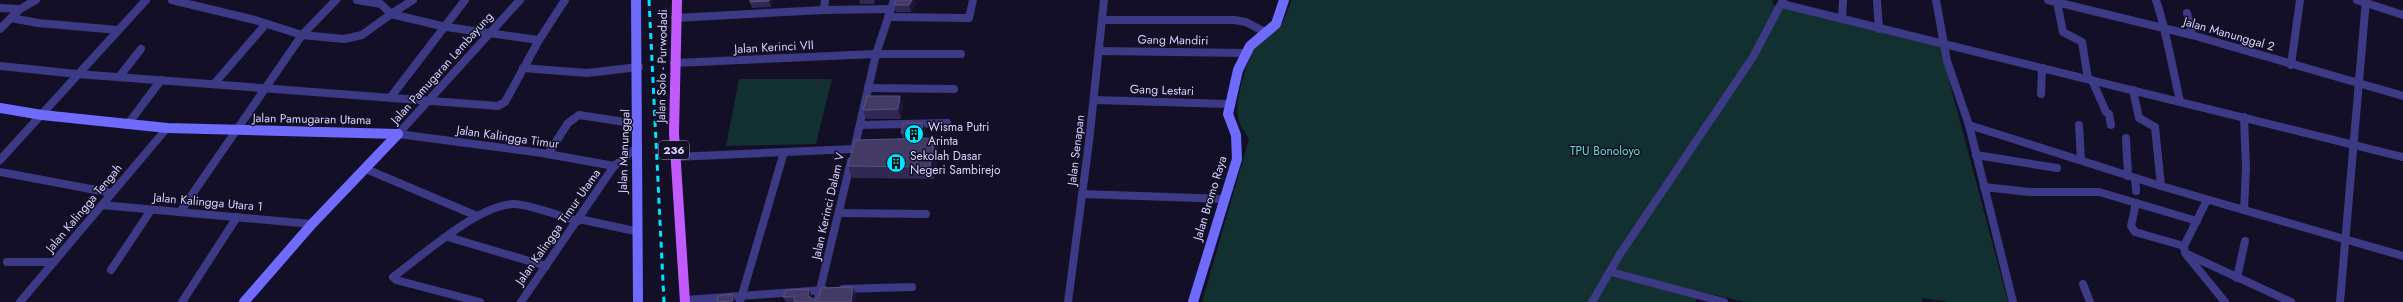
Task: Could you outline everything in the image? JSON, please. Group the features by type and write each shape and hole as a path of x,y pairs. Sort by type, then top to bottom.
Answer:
{"main road":[{"name":"Jalan Solo - Purwodadi","path":"677,0 674,63 675,157 685,301"}],"street":[{"path":"0,29 20,9 36,0"},
{"path":"0,160 146,0"},
{"path":"172,0 255,20 265,25 302,36 354,38 371,30 391,14 414,0"},
{"path":"180,212 302,36 336,0"},
{"path":"357,0 382,4 389,8 391,14"},
{"path":"390,98 446,27 465,0"},
{"name":"Jalan Pamugaran Lembayung","path":"398,134 520,0"},
{"path":"0,66 77,74 428,102 502,105 539,40 565,0"},
{"name":"Jalan Manunggal","path":"636,0 639,67 635,231 638,302"},
{"path":"824,10 825,0"},
{"name":"Jalan Kerinci Dalam V","path":"817,302 857,147 860,125 876,54 894,0"},
{"path":"675,18 824,10 968,18 973,0"},
{"name":"Jalan Senapan","path":"1068,302 1083,194 1100,51 1104,0"},
{"name":"Jalan Bromo Raya","path":"1193,302 1225,199 1238,146 1228,114 1229,104 1238,70 1246,53 1265,32 1276,24 1284,0"},
{"path":"1842,19 1843,0"},
{"path":"1877,0 1879,29"},
{"path":"1936,0 1944,44 1955,89 1969,125 2013,302"},
{"name":"Jalan Manunggal 2","path":"2048,0 2192,35 2291,65 2358,82 2403,96"},
{"path":"2156,0 2166,29 2167,48 2180,101"},
{"path":"2291,65 2300,0"},
{"path":"2340,302 2358,82 2363,39 2362,1 2403,15"},
{"path":"1592,302 1753,57 1783,2 1879,29 2090,79 2403,157"},
{"path":"2057,2 2063,32 2082,42 2090,79 2106,112 2109,114 2111,125"},
{"path":"0,8 20,9"},
{"path":"2187,13 2192,35"},
{"path":"391,14 446,27 539,40"},
{"path":"11,18 78,27 118,30"},
{"path":"1102,20 1234,20 1246,22 1265,32"},
{"path":"214,84 265,25"},
{"path":"119,77 141,49"},
{"name":"Gang Mandiri","path":"1100,51 1246,53"},
{"name":"Jalan Kerinci VII","path":"674,63 876,54 961,54"},
{"path":"523,68 587,73 639,67"},
{"path":"2041,94 2042,68"},
{"path":"128,124 161,80"},
{"path":"868,88 954,89"},
{"path":"2133,90 2139,118 2155,127 2161,186"},
{"name":"Gang Lestari","path":"1094,100 1229,104"},
{"name":"Jalan Pamugaran Utama","path":"0,108 42,115 167,128 398,134"},
{"path":"548,154 568,123 579,115 638,124"},
{"path":"2244,117 2246,168 2244,210"},
{"path":"860,125 946,123"},
{"path":"1969,125 2207,200 2345,238 2403,256"},
{"path":"2079,125 2081,160"},
{"name":"Jalan Kalingga Tengah","path":"20,302 167,128"},
{"path":"244,302 312,224 398,134"},
{"name":"Jalan Kalingga Timur","path":"398,134 548,154 614,166"},
{"path":"2126,138 2132,177 2136,191"},
{"path":"675,157 857,147"},
{"name":"Jalan Kalingga Timur Utama","path":"521,302 614,166 636,148"},
{"path":"740,298 784,152"},
{"path":"1976,155 2057,168"},
{"path":"366,169 477,216"},
{"path":"0,172 112,193"},
{"path":"1984,188 2028,192 2088,192 2136,203 2197,221"},
{"path":"1083,194 1225,199"},
{"path":"2184,249 2207,200"},
{"path":"2136,203 2131,226 2135,232 2184,249 2237,278 2291,302"},
{"path":"480,302 393,278 394,275 477,216 497,207 514,204 578,220 635,231"},
{"name":"Jalan Kalingga Utara 1","path":"102,205 312,224"},
{"path":"111,270 151,210"},
{"path":"839,213 926,214"},
{"path":"182,302 237,217"},
{"path":"448,237 546,266"},
{"path":"2237,278 2245,241"},
{"path":"2184,249 2225,302"},
{"path":"7,262 54,262"},
{"path":"1611,272 1724,302"},
{"path":"2083,284 2090,302"},
{"path":"685,301 740,298 820,290 912,287"}],"green space":[{"name":"TPU Bonoloyo","path":"1292,0 1773,0 1772,4 1940,46 2008,302 1947,302 1922,298 1922,302 1745,302 1697,291 1696,302 1202,302 1249,139 1241,126 1237,110 1244,74 1259,40 1265,34 1281,26"},
{"path":"739,79 832,79 816,144 726,146"}],"building":[{"path":"750,0 769,0 769,1 750,2"},
{"path":"896,0 912,0 909,5 894,5"},
{"path":"867,96 900,96 898,109 863,110"},
{"path":"903,123 923,123 921,133 901,133"},
{"path":"935,138 930,167 848,166 855,140"},
{"path":"853,287 851,302 794,302 795,297 783,297 786,290 809,289 808,296 815,300 819,296 821,288"},
{"path":"732,294 733,301 717,302 718,296"}],"railway":[{"path":"649,0 664,302"}],"place":[{"name":"Wisma Putri Arinta","path":"914,134"},
{"name":"Sekolah Dasar Negeri Sambirejo","path":"896,163"}]}
